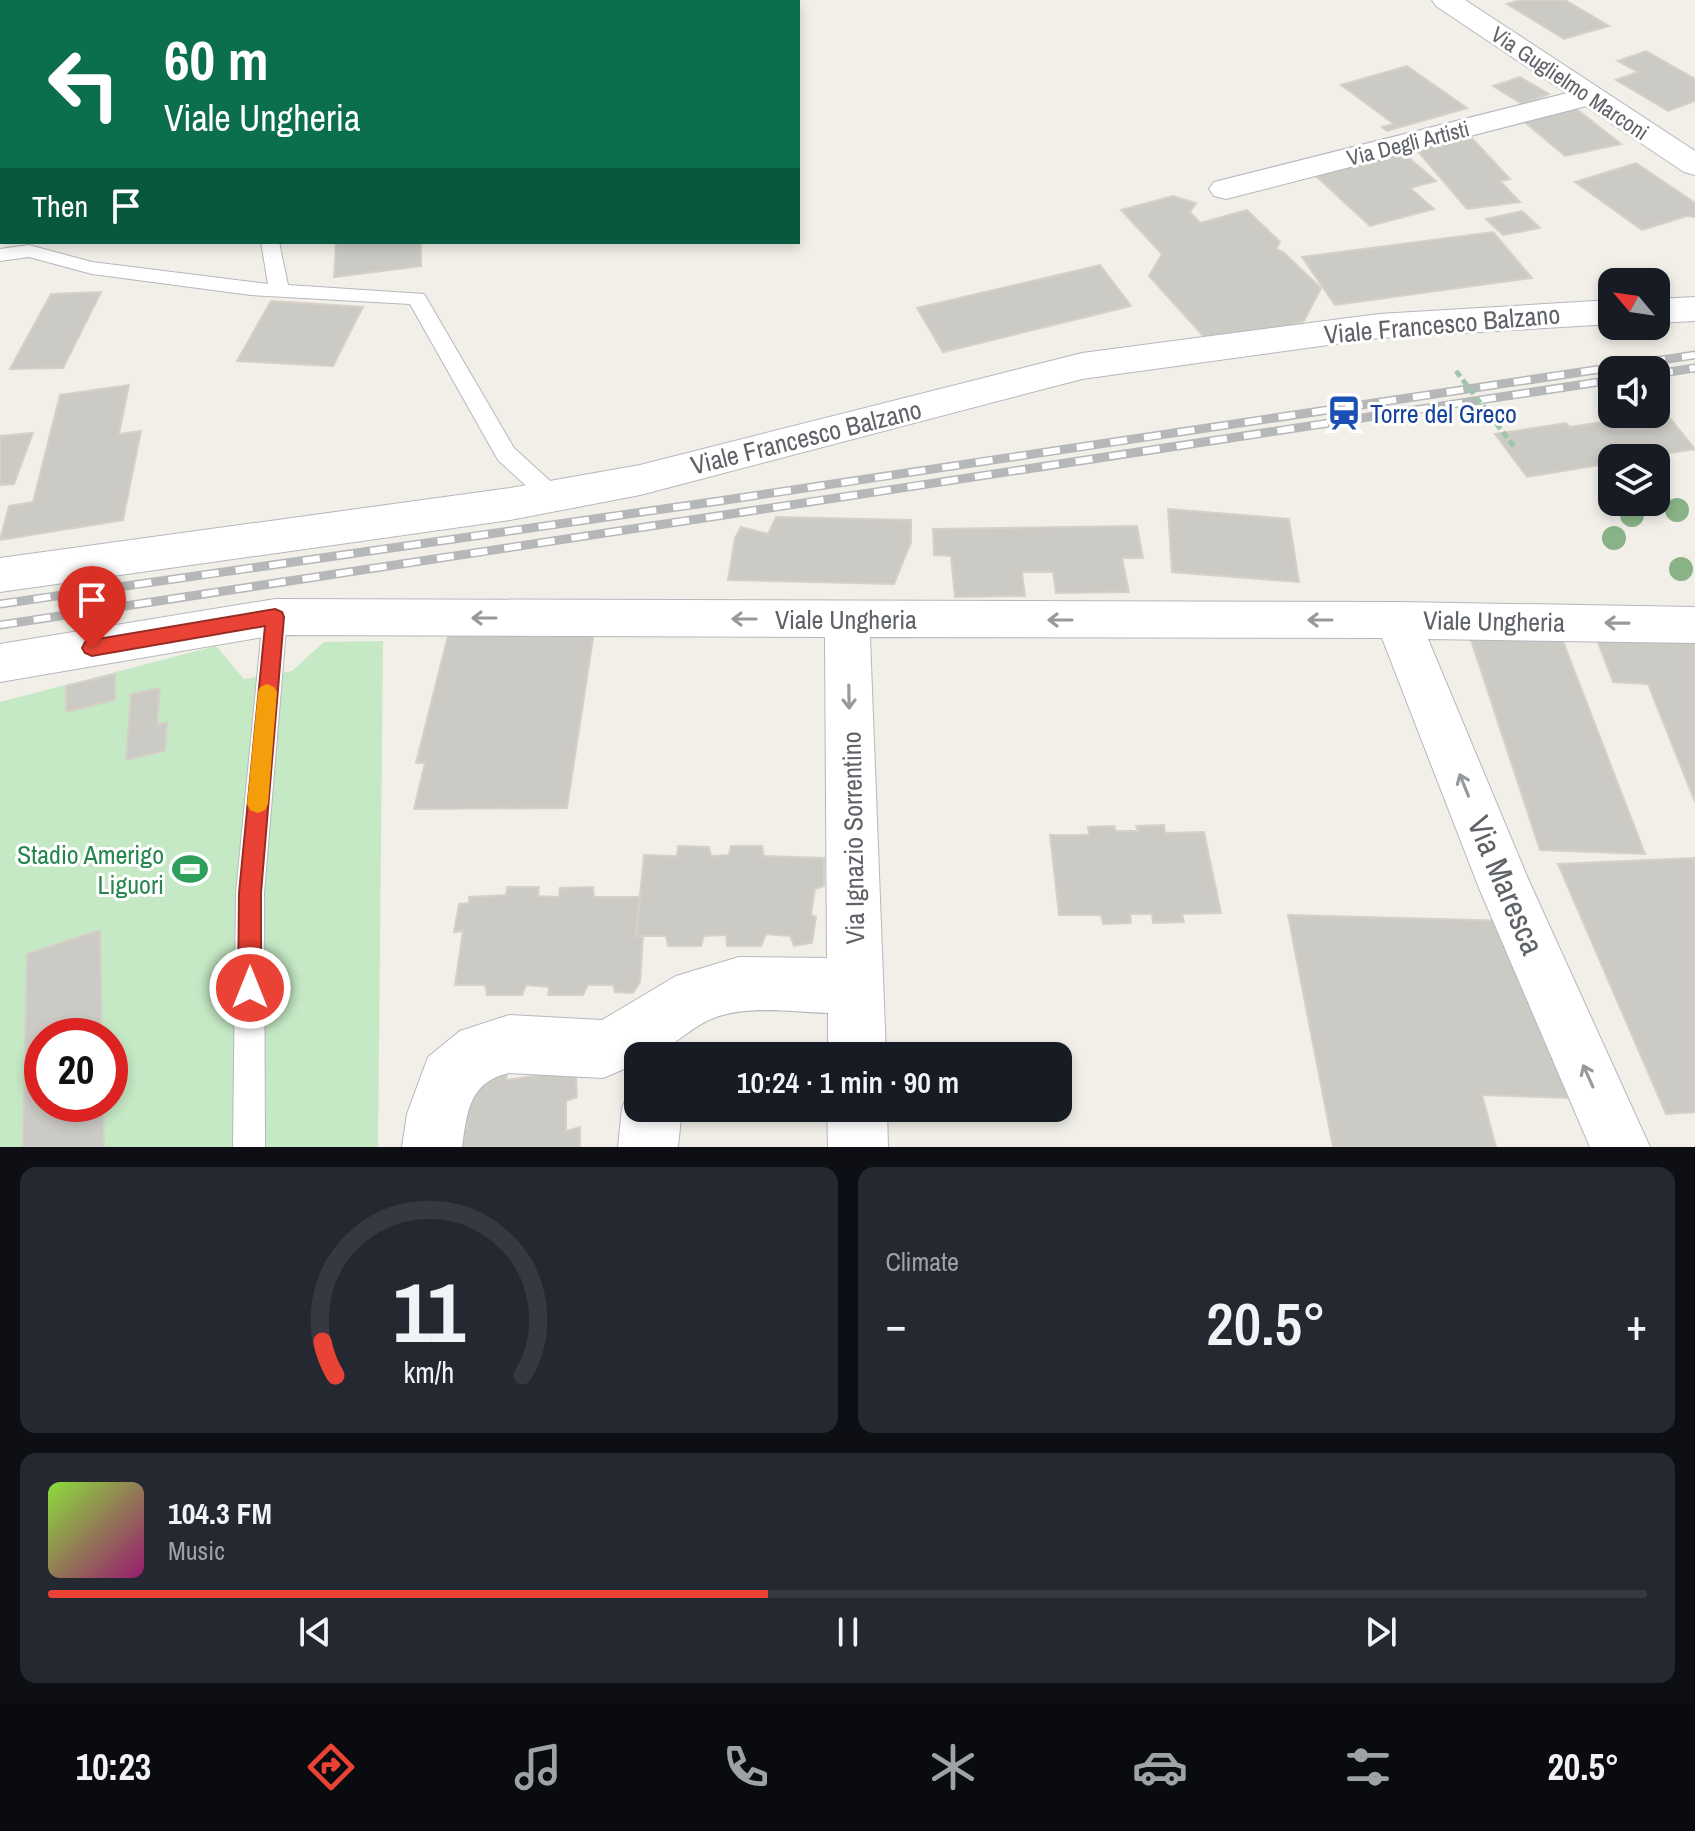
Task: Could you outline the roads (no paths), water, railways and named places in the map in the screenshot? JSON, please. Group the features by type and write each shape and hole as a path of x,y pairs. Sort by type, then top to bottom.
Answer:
{"street":[{"name":"Via Guglielmo Marconi","path":"1446,0 1695,165"},
{"name":"Via Degli Artisti","path":"1226,189 1591,96"},
{"path":"1670,310 1695,309"},
{"name":"Viale Francesco Balzano","path":"0,575 552,496 640,480 1082,366 1379,326 1598,313"},
{"name":"Viale Ungheria","path":"0,663 275,617 1398,620 1695,625"},
{"name":"Via Ignazio Sorrentino","path":"847,619 857,1042"},
{"name":"Via Maresca","path":"1398,620 1505,888 1620,1147"},
{"path":"432,1147 437,1114 449,1078 480,1051 509,1044 603,1049 633,1036 659,1036 696,996 739,984 856,986"},
{"path":"648,1147 651,1122"},
{"path":"857,1122 858,1147"}],"lane":[{"path":"270,244 279,290"},
{"path":"0,255 29,246 92,268 279,290 417,298 506,454 552,496"},
{"path":"249,1147 250,893 275,617"}],"railway":[{"path":"0,604 719,501 1695,355"},
{"path":"1670,372 1695,368"},
{"path":"0,625 1598,382"}],"place":[{"name":"Torre del Greco","path":"1344,413"},
{"name":"Stadio Amerigo Liguori","path":"190,869"}]}
